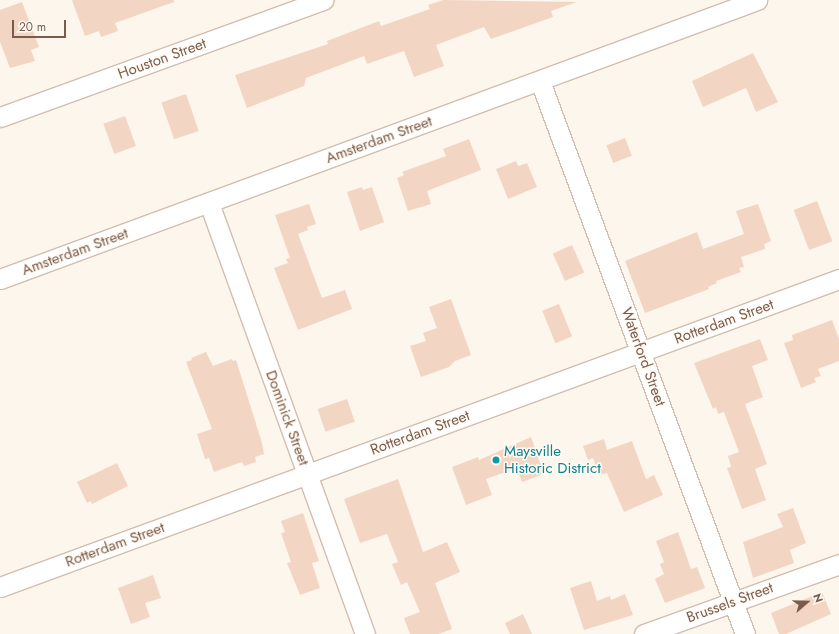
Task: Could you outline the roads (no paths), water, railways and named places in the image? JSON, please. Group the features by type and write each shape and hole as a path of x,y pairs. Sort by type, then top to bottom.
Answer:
{"street":[{"name":"Houston Street","path":"0,117 323,0"},
{"name":"Amsterdam Street","path":"0,279 757,0"},
{"name":"Waterford Street","path":"540,81 745,634"},
{"name":"Dominick Street","path":"209,203 365,634"},
{"name":"Rotterdam Street","path":"0,587 839,279"},
{"name":"Brussels Street","path":"644,634 839,564"}],"place":[{"name":"Maysville Historic District","path":"496,460"}]}
